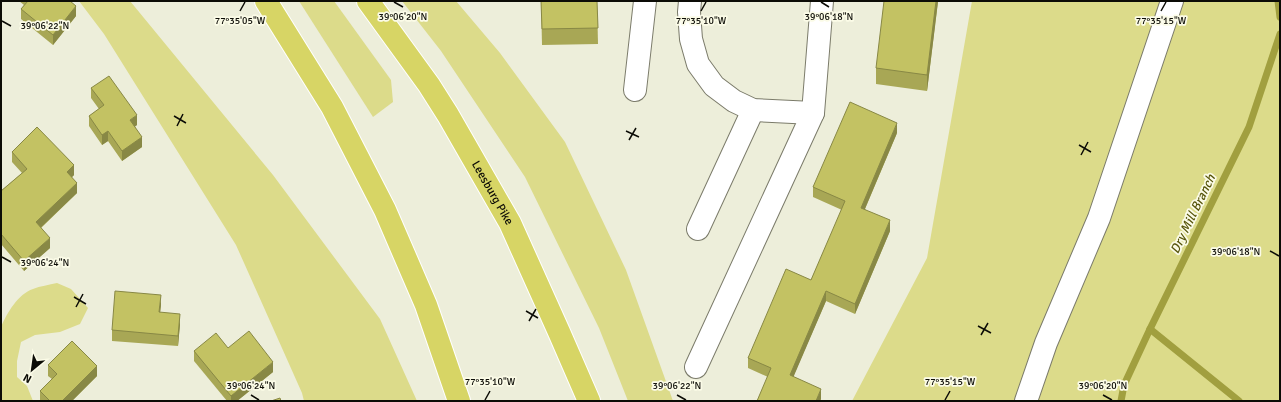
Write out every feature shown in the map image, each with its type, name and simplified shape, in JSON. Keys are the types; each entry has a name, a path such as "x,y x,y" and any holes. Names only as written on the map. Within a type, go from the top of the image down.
{"highway":[{"path":"266,1 332,108 385,210 426,305 459,401"},
{"name":"Leesburg Pike","path":"368,1 429,85 510,223 560,332 589,401"}],"lane":[{"path":"635,90 645,1"},
{"path":"690,1 689,12 691,39 698,64 714,86 734,101 753,110 812,113"},
{"path":"696,367 812,113 822,1"},
{"path":"1026,401 1046,343 1099,218 1172,1"},
{"path":"698,229 753,110"}],"shaded area":[{"path":"79,1 130,1 273,175 380,319 417,401 304,401 302,393 236,245 104,34"},
{"path":"299,1 334,1 391,80 393,102 373,117"},
{"path":"402,1 456,1 500,53 565,142 626,270 673,401 628,401 599,328 525,177 441,51"},
{"path":"972,1 1280,1 1280,401 852,401 927,258"},
{"path":"57,283 71,289 88,308 80,324 60,332 35,335 21,342 17,361 17,377 27,386 33,401 1,401 1,327 3,322 18,300 28,291"}],"building":[{"path":"28,1 70,1 76,6 53,35 21,9"},
{"path":"541,1 597,1 598,28 542,29"},
{"path":"884,1 936,1 927,75 876,68"},
{"path":"109,76 137,115 130,120 142,137 122,151 108,131 102,135 89,116 104,105 91,88"},
{"path":"850,102 897,123 861,208 890,220 855,304 826,291 790,375 821,389 816,401 757,401 771,368 748,358 786,269 811,280 845,201 813,187"},
{"path":"37,127 74,165 67,172 77,183 36,222 50,238 24,261 1,234 1,191 27,169 12,152"},
{"path":"115,291 161,295 159,312 180,314 178,336 112,330"},
{"path":"249,331 273,362 231,396 194,351 216,333 228,348"},
{"path":"72,341 97,366 62,401 50,401 40,391 57,374 48,365"},
{"path":"280,398 281,401 271,401"}],"waterway":[{"name":"Dry Mill Branch","path":"1278,1 1280,17"},
{"name":"Dry Mill Branch","path":"1121,401 1124,385 1150,329 1249,127 1280,34"},
{"path":"1150,329 1239,401"}]}
